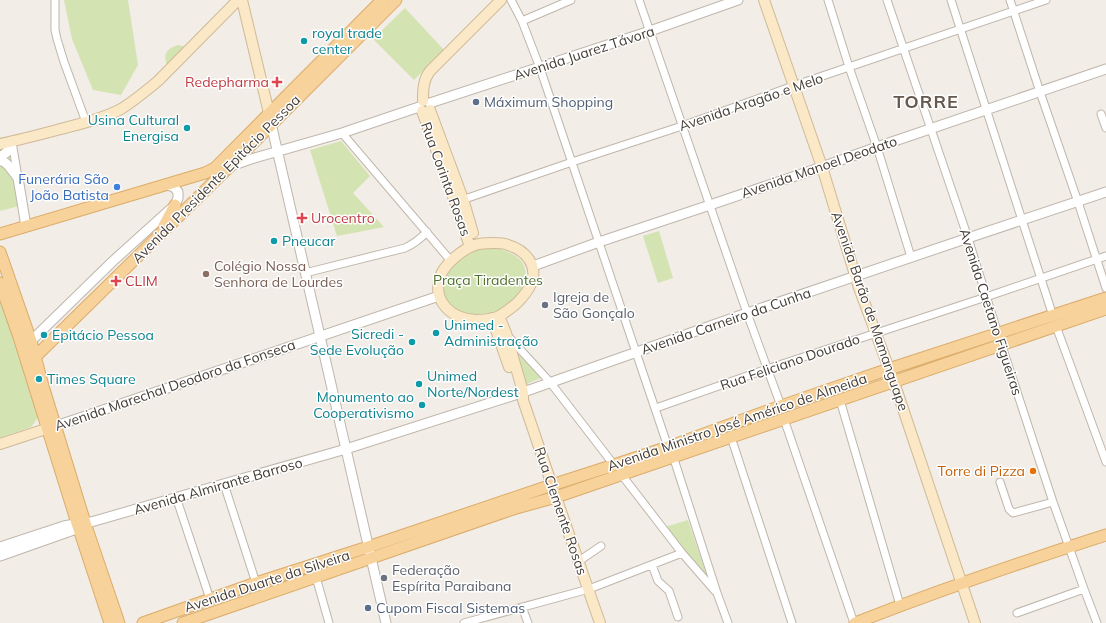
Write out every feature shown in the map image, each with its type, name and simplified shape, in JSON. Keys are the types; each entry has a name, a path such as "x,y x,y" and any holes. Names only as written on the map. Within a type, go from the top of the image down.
{"main road":[{"path":"0,144 110,116 158,81 238,0"},
{"path":"242,0 269,113"},
{"name":"Avenida Presidente Epitácio Pessoa","path":"166,185 205,173 215,168 382,0"},
{"name":"Avenida Presidente Epitácio Pessoa","path":"35,357 396,0"},
{"path":"425,106 424,82 430,71 501,0"},
{"name":"Avenida Barão de Mamanguape","path":"764,0 822,167 856,277 894,382 975,623"},
{"name":"Rua Corinta Rosas","path":"425,106 474,246"},
{"path":"0,234 166,185"},
{"path":"158,237 176,205"},
{"path":"493,243 507,244 525,253 530,258 533,274 532,282 528,290 512,307 496,317 476,320 461,317 443,305 439,296 438,285 440,276 451,261 461,253 474,246 493,243"},
{"path":"0,252 31,341 52,427"},
{"path":"0,283 52,427 119,623"},
{"name":"Avenida Ministro José Américo de Almeida","path":"670,452 731,437 1001,345 1106,298"},
{"name":"Avenida Ministro José Américo de Almeida","path":"370,553 556,497 618,470 670,452 780,406 998,334 1106,309"},
{"name":"Rua Clemente Rosas","path":"496,317 506,333 521,395"},
{"name":"Rua Clemente Rosas","path":"496,317 521,395 600,623"},
{"path":"0,444 52,427"},
{"name":"Avenida Ministro José Américo de Almeida","path":"370,553 552,485 618,470"},
{"path":"84,524 110,623"},
{"path":"854,623 962,584 1106,535"},
{"name":"Avenida Duarte da Silveira","path":"183,623 316,577 370,553"},
{"name":"Avenida Duarte da Silveira","path":"143,623 256,583 370,553"}],"street":[{"path":"55,0 55,30 57,39 86,122"},
{"path":"511,0 522,21 540,68 728,623"},
{"path":"522,21 571,0"},
{"path":"639,0 780,406"},
{"name":"Avenida Juarez Távora","path":"229,166 342,133 425,106 738,0"},
{"path":"828,0 849,67 877,147 911,257"},
{"name":"Avenida Caetano Figueiras","path":"887,0 968,238 1001,345 1053,502 1097,623"},
{"path":"951,0 1055,321 1106,462"},
{"path":"1010,0 1106,288"},
{"name":"Avenida Aragão e Melo","path":"459,201 682,126 793,86 1046,0"},
{"name":"Avenida Manoel Deodato","path":"532,266 1106,69"},
{"path":"269,113 386,623"},
{"path":"1101,114 1106,128"},
{"path":"342,133 451,261"},
{"path":"0,157 7,152 12,142"},
{"path":"12,142 26,226"},
{"path":"0,161 3,161 8,165 18,178"},
{"name":"Avenida Presidente Epitácio Pessoa","path":"31,341 113,261 176,205 178,192 174,188 166,185"},
{"name":"Avenida Carneiro da Cunha","path":"346,449 521,395 550,382 747,313 1106,192"},
{"path":"305,273 405,248 422,238 427,232"},
{"name":"Rua Feliciano Dourado","path":"656,408 767,369 1041,279 1106,256"},
{"name":"Avenida Marechal Deodoro da Fonseca","path":"52,427 439,296"},
{"name":"Rua Clemente Rosas","path":"506,333 550,382 682,553 717,593"},
{"path":"840,400 900,606"},
{"path":"784,419 854,623"},
{"path":"731,437 792,623"},
{"name":"Avenida Almirante Barroso","path":"0,556 84,524 346,449"},
{"path":"1000,482 1009,509 1012,512 1053,502"},
{"path":"224,484 256,583"},
{"path":"176,498 210,599"},
{"name":"Avenida Almirante Barroso","path":"0,547 64,526 84,524"},
{"path":"579,561 601,546"},
{"path":"465,623 522,606 589,589 682,553"},
{"path":"652,565 658,581 669,591 678,617"},
{"path":"316,577 328,623"},
{"path":"1017,612 1084,589"},
{"path":"522,606 528,623"}],"green space":[{"path":"64,0 128,0 138,65 121,95 93,90 72,39"},
{"path":"405,8 444,50 414,80 373,39"},
{"path":"178,45 185,47 167,66 165,58 166,52"},
{"path":"341,141 370,176 353,193 384,227 337,236 310,150"},
{"path":"11,142 19,206 0,211 0,144"},
{"path":"659,231 673,278 658,283 643,236"},
{"name":"Praça Tiradentes","path":"496,247 514,255 520,259 523,264 526,275 519,294 512,302 495,312 475,316 457,312 442,296 441,292 442,283 449,269 454,263 475,250"},
{"path":"0,293 38,411 37,419 31,427 0,438"},
{"path":"519,354 541,378 524,385 517,356"},
{"path":"688,520 709,582 665,527"}],"place":[{"name":"royal trade center","path":"304,41"},
{"name":"Redepharma","path":"277,82"},
{"name":"Máximum Shopping","path":"476,102"},
{"name":"Usina Cultural Energisa","path":"187,128"},
{"name":"Funerária São João Batista","path":"117,187"},
{"name":"Urocentro","path":"302,218"},
{"name":"Pneucar","path":"274,241"},
{"name":"Colégio Nossa Senhora de Lourdes","path":"206,274"},
{"name":"CLIM","path":"116,281"},
{"name":"Igreja de São Gonçalo","path":"545,305"},
{"name":"Unimed - Administração","path":"436,333"},
{"name":"Epitácio Pessoa","path":"44,335"},
{"name":"Sicredi - Sede Evolução","path":"412,342"},
{"name":"Times Square","path":"39,379"},
{"name":"Unimed Norte/Nordest","path":"419,384"},
{"name":"Monumento ao Cooperativismo","path":"422,405"},
{"name":"Torre di Pizza","path":"1033,471"},
{"name":"Federação Espírita Paraibana","path":"384,578"},
{"name":"Cupom Fiscal Sistemas","path":"368,608"}],"district":[{"name":"TORRE","path":"926,102"}]}
